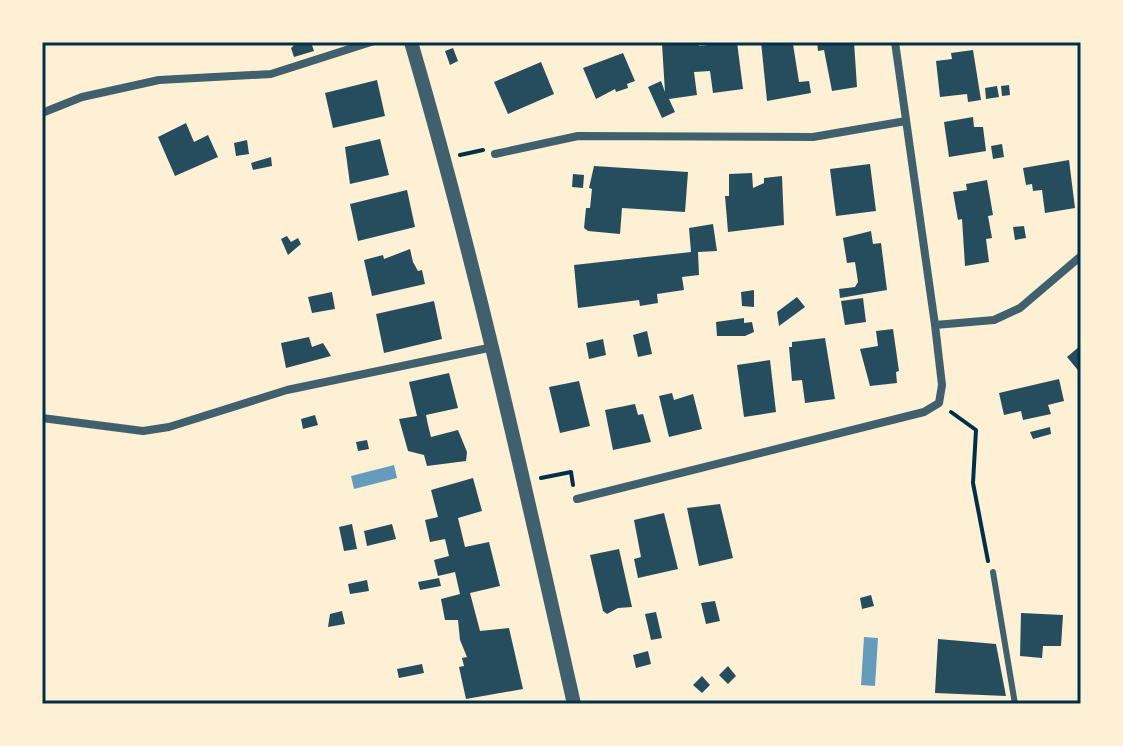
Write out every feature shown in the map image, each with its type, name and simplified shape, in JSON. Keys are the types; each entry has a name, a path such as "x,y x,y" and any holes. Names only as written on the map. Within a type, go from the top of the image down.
{"street":[{"path":"42,113 82,97 159,80 271,74 371,42"},
{"path":"411,42 445,158 493,347 574,704"},
{"path":"577,499 924,412 939,403 942,385 935,325 895,42"},
{"path":"495,154 578,136 800,137 906,121"},
{"path":"935,325 994,320 1020,308 1081,256"},
{"path":"42,418 143,431 169,427 287,390 493,347"}],"lane":[{"path":"993,572 1015,704"}],"path":[{"path":"445,158 488,149 495,154"},
{"path":"939,403 976,430 973,483 983,551 993,572"},
{"path":"524,482 571,472 577,499"}],"water":[{"path":"394,465 397,478 354,489 351,476"},
{"path":"864,637 878,638 875,686 861,685"}],"building":[{"path":"311,42 314,51 294,57 291,48 294,45"},
{"path":"698,42 699,46 737,42 743,89 713,93 710,71 694,72 697,95 669,99 675,112 662,118 648,87 661,81 665,92 662,44"},
{"path":"761,42 793,44 799,82 809,81 811,93 767,101"},
{"path":"817,42 854,42 857,87 832,91 824,50 818,51"},
{"path":"453,48 458,61 450,65 445,51"},
{"path":"973,50 981,100 968,102 967,94 940,97 936,61 952,59 951,53"},
{"path":"623,53 635,81 627,84 628,88 616,92 615,89 596,99 583,68"},
{"path":"541,62 554,94 508,114 494,82"},
{"path":"377,80 385,116 333,128 325,93"},
{"path":"1009,85 1010,95 1002,96 1001,86"},
{"path":"997,86 999,97 986,99 985,88"},
{"path":"973,117 974,127 983,127 986,151 949,157 944,122"},
{"path":"186,123 194,142 208,135 218,157 175,176 158,137"},
{"path":"380,139 389,175 350,184 345,147"},
{"path":"247,140 249,154 236,156 234,143"},
{"path":"1002,144 1004,157 993,159 991,146"},
{"path":"271,157 272,166 253,170 251,163"},
{"path":"1069,160 1075,208 1045,213 1042,190 1033,191 1032,184 1026,185 1023,168"},
{"path":"870,164 876,211 836,216 830,169"},
{"path":"594,166 688,172 685,212 622,208 620,234 588,231 584,228 586,208 590,208 592,189 589,188"},
{"path":"752,173 753,188 764,183 764,178 782,176 784,225 728,232 725,196 729,196 729,174"},
{"path":"573,174 584,175 583,188 572,187"},
{"path":"987,180 993,215 988,216 992,238 986,239 989,262 965,266 962,219 958,220 953,192 967,190 966,184"},
{"path":"407,190 415,227 358,241 350,204"},
{"path":"713,224 717,251 698,252 699,275 682,277 684,290 657,294 658,303 640,306 639,300 578,308 574,265 691,252 689,228"},
{"path":"1024,226 1026,238 1015,240 1013,227"},
{"path":"871,231 873,244 881,243 887,290 840,298 839,289 855,287 858,282 855,262 847,263 843,238"},
{"path":"287,236 291,242 298,238 301,244 288,255 281,239"},
{"path":"410,249 418,271 422,270 425,284 372,296 364,260 383,255 384,259"},
{"path":"754,290 754,307 742,306 741,292"},
{"path":"332,292 335,309 312,313 308,297"},
{"path":"797,297 805,307 779,326 777,312"},
{"path":"863,298 866,322 845,325 841,301"},
{"path":"434,301 442,339 384,353 376,314"},
{"path":"744,318 744,323 752,322 754,332 745,336 717,336 716,322"},
{"path":"893,329 899,371 896,372 897,383 870,386 860,349 878,346 876,331"},
{"path":"647,331 652,354 638,357 633,335"},
{"path":"309,337 312,347 323,343 331,356 286,368 281,343"},
{"path":"825,338 835,399 805,403 802,380 792,381 789,347 792,347 792,342"},
{"path":"603,339 606,355 589,359 586,343"},
{"path":"1081,345 1081,374 1067,357"},
{"path":"770,360 776,412 744,417 737,365"},
{"path":"449,373 458,408 426,415 431,437 458,430 467,452 466,461 427,466 424,455 408,451 399,419 417,416 409,382"},
{"path":"1059,379 1064,401 1048,405 1051,414 1023,420 1021,411 1004,415 999,393"},
{"path":"579,381 590,426 560,433 549,387"},
{"path":"672,393 674,400 693,394 702,429 669,437 659,396"},
{"path":"635,404 638,415 643,414 651,442 613,450 605,410"},
{"path":"315,415 318,425 303,429 301,419"},
{"path":"1050,427 1051,434 1033,439 1030,432"},
{"path":"367,440 369,449 358,451 356,442"},
{"path":"473,478 482,511 458,518 465,547 489,542 500,586 470,593 480,631 509,628 523,689 466,699 459,667 464,666 462,658 467,657 460,640 458,620 445,620 441,599 460,594 455,572 438,576 434,560 449,556 445,539 430,542 425,520 438,517 431,490"},
{"path":"720,504 733,558 699,566 687,508"},
{"path":"664,513 678,569 638,578 634,559 641,557 634,520"},
{"path":"352,524 357,549 344,551 339,527"},
{"path":"392,524 396,539 367,546 364,531"},
{"path":"619,549 632,607 618,608 607,614 603,611 590,555"},
{"path":"439,578 441,586 420,590 418,582"},
{"path":"367,580 369,591 350,594 348,584"},
{"path":"871,595 874,606 862,609 860,598"},
{"path":"715,601 720,621 706,624 701,603"},
{"path":"342,611 345,624 328,627 330,614"},
{"path":"656,612 662,638 651,640 645,614"},
{"path":"1021,613 1063,615 1061,646 1043,646 1042,658 1020,656"},
{"path":"938,639 996,644 1006,696 935,693"},
{"path":"648,651 651,664 636,668 633,655"},
{"path":"422,664 424,673 399,678 397,669"},
{"path":"728,666 736,676 728,684 719,675"},
{"path":"702,676 710,685 702,693 693,685"}]}
